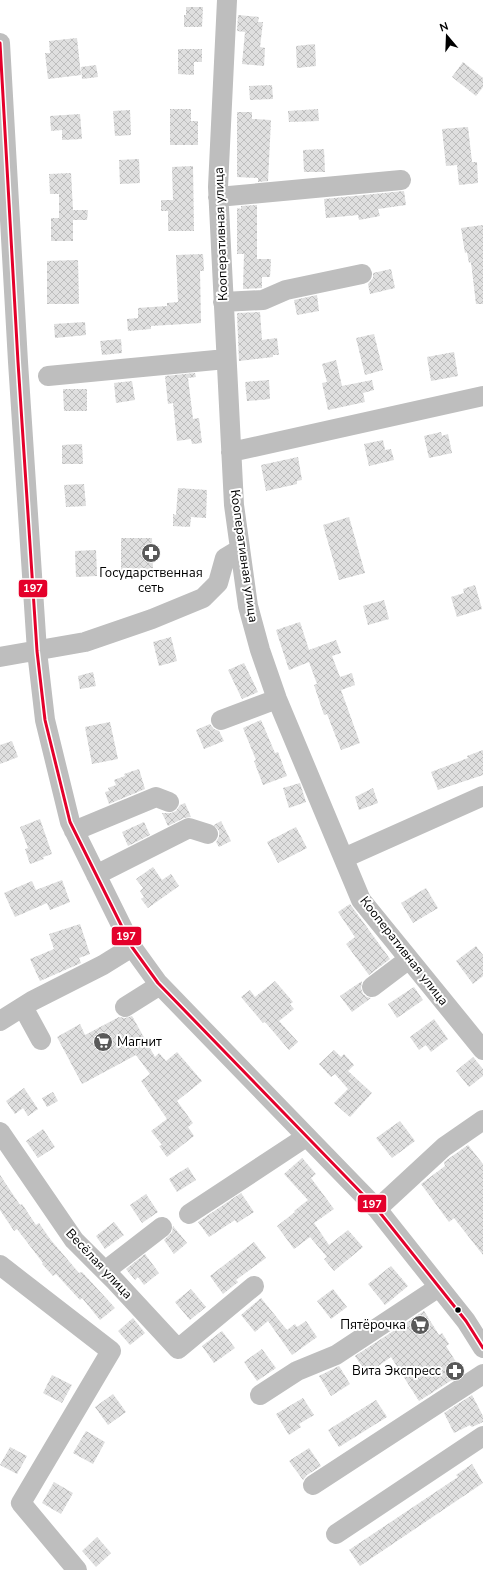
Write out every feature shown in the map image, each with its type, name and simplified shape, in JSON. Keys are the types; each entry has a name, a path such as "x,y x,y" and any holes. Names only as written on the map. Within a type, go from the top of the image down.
{"street":[{"name":"Кооперативная улица","path":"227,0 218,197 222,302 234,505 248,606 260,650 277,699 362,900 481,1045"},
{"path":"0,43 18,362 37,651 45,720 70,822 135,951 156,980 377,1209 466,1321 483,1348"},
{"path":"218,197 401,180"},
{"path":"222,302 263,300 286,290 362,274"},
{"path":"48,376 226,360"},
{"path":"231,452 483,396"},
{"path":"0,657 85,642 152,619 203,598 218,583 225,558 240,549"},
{"path":"221,720 277,699"},
{"path":"344,858 483,796"},
{"path":"74,831 156,797 169,802"},
{"path":"96,875 189,828 208,834"},
{"path":"0,1021 32,1024 103,965 135,951"},
{"path":"372,987 409,959"},
{"path":"125,1007 156,980"},
{"path":"377,1209 444,1147 483,1120"},
{"name":"Весёлая улица","path":"0,1132 74,1240 178,1349 254,1286"},
{"path":"189,1214 306,1137"},
{"path":"100,1266 156,1223"},
{"path":"0,1265 111,1351 21,1503 77,1570"},
{"path":"260,1395 297,1371 336,1355 439,1287"},
{"path":"313,1485 483,1374"},
{"path":"336,1534 483,1436"}],"building":[{"path":"186,7 203,7 202,27 184,27"},
{"path":"238,15 259,17 258,22 263,22 260,47 265,48 264,66 242,64 245,32 237,31"},
{"path":"77,38 81,75 48,79 45,53 50,53 49,41"},
{"path":"315,44 316,66 297,68 296,46"},
{"path":"178,49 202,49 202,62 194,62 194,75 178,74"},
{"path":"463,62 483,78 483,87 476,96 452,77"},
{"path":"96,65 98,77 82,79 81,67"},
{"path":"272,85 273,99 250,100 249,86"},
{"path":"170,109 191,109 191,121 198,121 198,145 170,145"},
{"path":"318,109 319,121 289,122 288,111"},
{"path":"130,110 131,135 115,136 113,111"},
{"path":"237,112 252,112 252,119 271,120 268,181 258,182 258,178 237,177"},
{"path":"80,114 82,139 62,140 62,130 51,131 50,116"},
{"path":"468,127 472,162 477,162 478,183 459,185 457,165 446,166 442,129"},
{"path":"324,149 325,172 304,172 303,150"},
{"path":"139,159 140,183 120,184 119,160"},
{"path":"193,166 194,231 168,231 168,211 161,211 161,200 173,200 172,167"},
{"path":"71,173 73,210 88,210 87,220 73,220 73,241 51,241 51,218 59,218 59,194 50,194 49,174"},
{"path":"404,191 406,205 378,209 380,216 359,220 358,215 326,218 324,199"},
{"path":"257,205 257,259 271,259 270,277 262,277 262,288 243,289 244,254 237,254 237,208 241,209 241,206"},
{"path":"483,225 483,304 476,304 471,262 469,263 467,252 465,253 461,228"},
{"path":"203,254 204,271 200,271 201,323 151,326 151,329 128,331 127,319 138,318 138,308 167,306 167,303 178,302 176,255"},
{"path":"78,260 79,304 47,304 47,261"},
{"path":"391,269 395,288 370,294 368,284 373,278 373,273"},
{"path":"317,295 319,311 297,315 294,300"},
{"path":"260,312 262,340 277,338 279,355 239,361 237,313"},
{"path":"85,322 86,335 55,338 54,324"},
{"path":"374,334 383,370 365,375 356,338"},
{"path":"121,339 122,353 102,355 100,341"},
{"path":"454,352 458,376 431,381 427,357"},
{"path":"336,360 342,386 372,380 374,390 363,393 365,402 328,410 322,383 327,382 322,364"},
{"path":"195,373 196,377 188,378 193,419 199,418 202,443 192,444 191,439 177,441 173,403 168,404 165,376"},
{"path":"269,380 270,399 247,401 245,382"},
{"path":"132,381 135,400 116,403 114,383"},
{"path":"63,389 87,389 87,411 64,411"},
{"path":"441,432 442,436 448,434 452,453 429,458 424,436"},
{"path":"383,440 385,450 391,449 394,460 369,466 364,444"},
{"path":"82,444 83,464 62,464 62,445"},
{"path":"298,457 302,480 297,481 297,484 266,491 261,465"},
{"path":"84,484 86,506 66,507 64,485"},
{"path":"178,488 207,490 206,518 191,517 190,527 173,526 173,514 176,515"},
{"path":"349,517 365,573 339,580 323,525"},
{"path":"121,538 152,538 153,570 121,571"},
{"path":"96,550 97,576 76,577 75,551"},
{"path":"475,585 482,609 457,617 451,597 464,593 463,589"},
{"path":"384,600 389,619 368,625 363,606"},
{"path":"300,622 309,650 336,640 341,653 332,656 340,677 352,673 355,685 341,690 360,743 341,750 327,714 324,715 314,685 317,684 309,662 289,670 276,630"},
{"path":"171,637 177,661 159,666 153,642"},
{"path":"244,663 258,692 242,699 228,670"},
{"path":"93,672 96,686 80,689 78,676"},
{"path":"261,720 275,753 278,752 287,776 263,785 254,761 256,760 243,728"},
{"path":"110,722 118,759 92,764 85,727"},
{"path":"210,724 214,729 219,731 224,741 204,749 196,730"},
{"path":"12,741 18,757 0,764 0,745"},
{"path":"483,750 483,775 438,790 431,772 468,758 467,756"},
{"path":"139,769 145,789 109,804 105,792 109,791 108,788 116,785 114,780 125,776 124,774"},
{"path":"300,783 306,802 289,808 283,788"},
{"path":"373,788 378,803 359,810 355,797"},
{"path":"185,803 191,817 184,818 168,826 162,813 171,813 176,811 180,805"},
{"path":"40,819 52,854 43,857 44,859 30,864 25,849 28,848 20,827"},
{"path":"221,821 231,841 219,847 216,842 219,837 219,831 214,825"},
{"path":"144,822 150,835 128,846 122,832"},
{"path":"296,827 307,848 278,863 267,842"},
{"path":"153,867 162,880 171,874 179,886 148,908 141,899 144,897 140,891 143,888 136,879"},
{"path":"62,880 70,902 50,910 47,903 15,917 4,893 32,881 36,890"},
{"path":"426,888 438,908 413,923 401,903"},
{"path":"350,904 390,959 369,975 346,944 355,937 338,912"},
{"path":"80,924 90,954 79,958 81,963 40,981 30,959 54,949 49,934"},
{"path":"476,946 483,955 483,976 473,984 456,961"},
{"path":"275,981 293,1002 290,1004 294,1009 279,1021 298,1042 289,1050 241,997 250,990 255,997"},
{"path":"362,981 361,988 363,994 371,998 352,1012 340,996"},
{"path":"414,987 423,1000 397,1018 388,1004"},
{"path":"132,1016 155,1057 159,1053 166,1061 177,1052 202,1081 177,1101 193,1123 188,1127 194,1136 167,1157 159,1146 162,1145 151,1131 167,1119 141,1081 150,1074 136,1055 82,1084 57,1037 80,1024 85,1035 119,1017 125,1018"},
{"path":"434,1019 448,1039 431,1052 426,1045 419,1050 410,1037"},
{"path":"334,1050 341,1057 344,1054 354,1065 348,1071 372,1093 350,1117 334,1103 348,1089 335,1074 331,1077 319,1064"},
{"path":"473,1057 483,1069 483,1076 469,1087 456,1071"},
{"path":"24,1088 38,1109 28,1116 23,1108 15,1114 6,1101"},
{"path":"53,1092 58,1101 47,1107 42,1098"},
{"path":"400,1121 415,1141 392,1158 376,1138"},
{"path":"43,1129 55,1147 38,1158 26,1141"},
{"path":"468,1145 483,1164 483,1255 454,1218 449,1222 421,1184 445,1166 444,1162"},
{"path":"302,1158 316,1174 311,1178 334,1209 314,1223 329,1245 348,1230 363,1247 334,1271 324,1259 327,1257 310,1237 294,1249 277,1226 308,1200 284,1174"},
{"path":"188,1167 196,1180 177,1192 169,1179"},
{"path":"0,1175 20,1205 22,1204 36,1225 39,1223 50,1239 79,1273 82,1272 115,1308 100,1320 82,1298 80,1300 56,1274 53,1276 42,1264 43,1263 17,1229 14,1231 0,1210"},
{"path":"241,1193 254,1212 237,1223 235,1220 209,1237 198,1222"},
{"path":"146,1194 158,1212 142,1223 130,1205"},
{"path":"114,1222 124,1235 105,1249 96,1236"},
{"path":"173,1226 187,1243 174,1254 164,1240 172,1232"},
{"path":"254,1242 266,1258 236,1280 238,1282 223,1294 210,1276"},
{"path":"145,1254 159,1273 144,1285 138,1277 135,1280 126,1269"},
{"path":"391,1266 408,1286 385,1305 368,1284"},
{"path":"191,1289 206,1307 190,1320 175,1302"},
{"path":"333,1289 347,1307 331,1319 317,1301"},
{"path":"261,1298 287,1330 295,1324 297,1327 306,1321 317,1337 292,1355 268,1321 255,1332 241,1315"},
{"path":"424,1311 439,1335 442,1333 449,1344 446,1346 463,1373 419,1401 391,1357 367,1374 355,1356"},
{"path":"133,1318 145,1333 130,1345 118,1331"},
{"path":"222,1331 235,1348 214,1363 202,1346"},
{"path":"262,1349 276,1368 257,1381 244,1362"},
{"path":"339,1366 350,1384 331,1396 319,1376"},
{"path":"52,1375 72,1385 62,1403 43,1393"},
{"path":"113,1394 126,1412 108,1425 95,1407"},
{"path":"472,1395 483,1416 483,1422 472,1427 470,1425 454,1433 444,1413"},
{"path":"303,1398 314,1415 299,1424 301,1427 289,1435 276,1414"},
{"path":"376,1400 387,1417 339,1447 328,1430"},
{"path":"86,1431 105,1442 93,1464 73,1453"},
{"path":"10,1447 27,1456 17,1474 0,1465"},
{"path":"309,1448 321,1466 307,1475 303,1480 289,1461"},
{"path":"472,1464 483,1483 360,1566 349,1550 458,1477 456,1475"},
{"path":"54,1482 73,1493 61,1514 42,1503"},
{"path":"97,1537 111,1553 96,1567 82,1551"}],"transit line":[{"name":"197","path":"0,43 18,362 37,651 45,720 70,822 132,947 158,983 377,1209 466,1321 483,1348"}],"place":[{"name":"Государственная сеть","path":"151,553"},
{"name":"Магнит","path":"103,1042"},
{"name":"Пятёрочка","path":"420,1325"},
{"name":"Вита Экспресс","path":"455,1371"}]}
